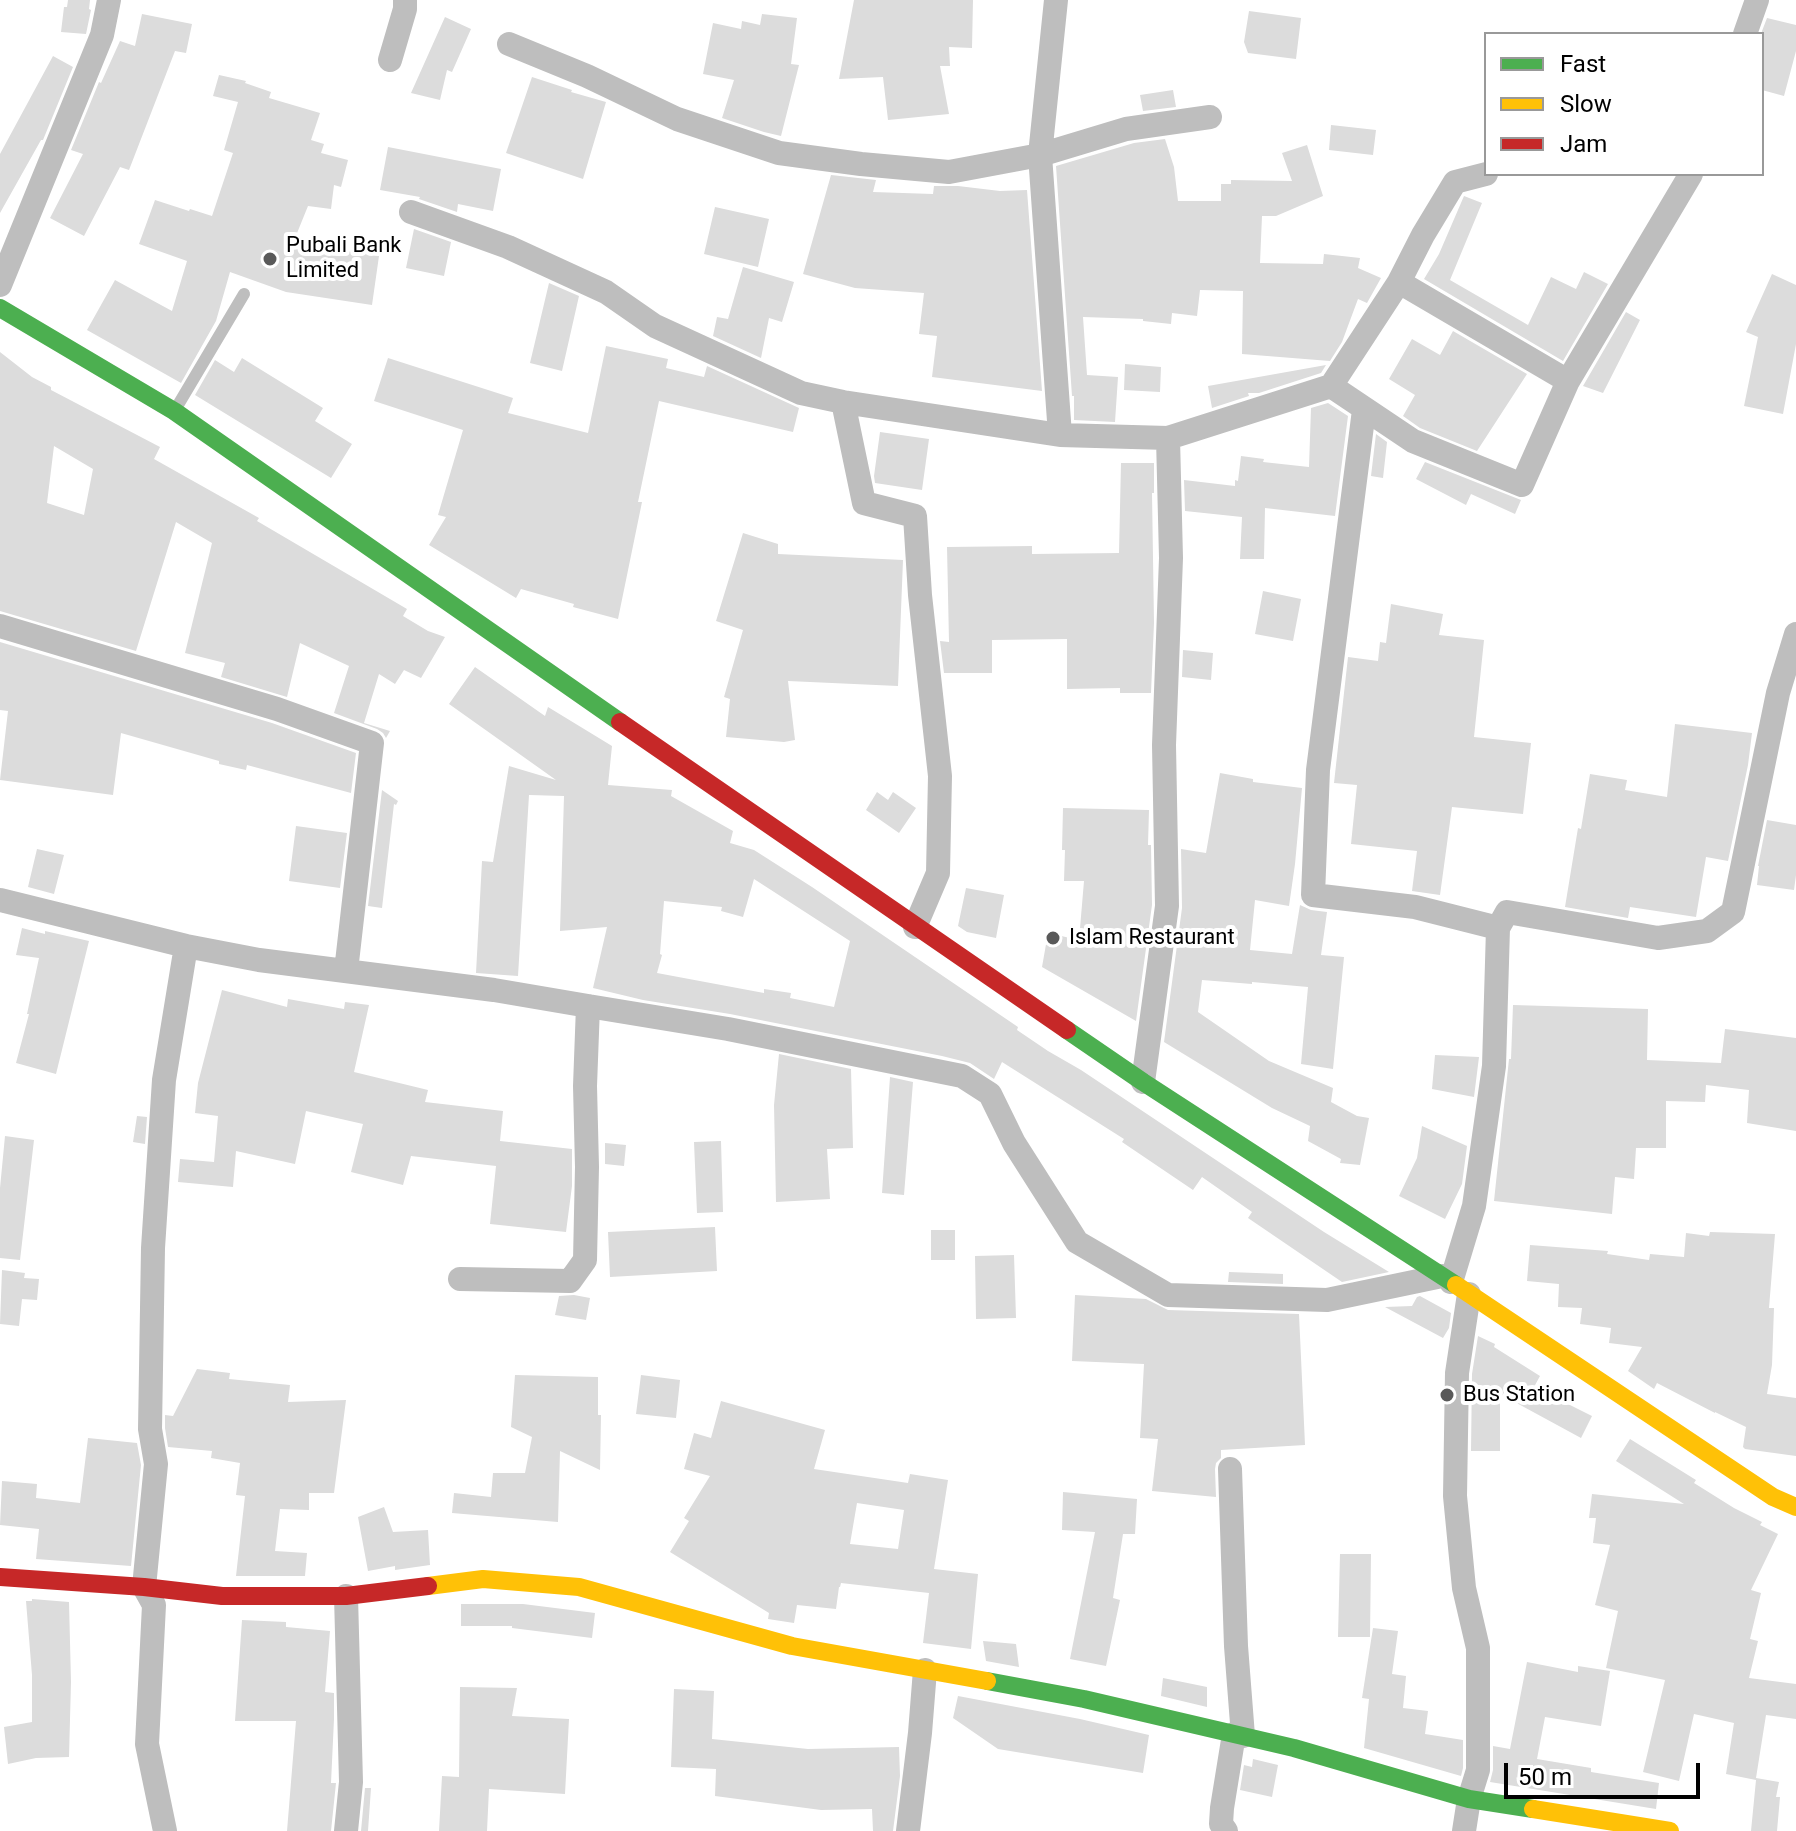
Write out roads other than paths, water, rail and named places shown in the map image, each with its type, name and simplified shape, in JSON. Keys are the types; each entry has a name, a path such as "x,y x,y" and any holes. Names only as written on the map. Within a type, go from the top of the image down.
{"main road":[{"path":"0,308 174,411 1143,1082 1773,1497 1796,1507"},
{"path":"0,1577 222,1596 346,1596 483,1579 579,1587 792,1646 1084,1699 1294,1748 1469,1799 1670,1831"}],"street":[{"path":"0,285 102,35 109,0"},
{"path":"390,60 405,0"},
{"path":"1056,0 1040,155 1060,435"},
{"path":"1746,32 1757,0"},
{"path":"509,44 587,76 677,119 779,153 949,172 1040,155 1126,129 1210,117"},
{"path":"411,212 508,247 606,292 655,326 801,393 1060,435 1168,438 1331,386 1399,282 1455,182 1484,175"},
{"path":"1331,386 1413,441 1522,485 1568,381 1690,176"},
{"path":"1399,282 1568,381"},
{"path":"843,402 864,503 915,516 920,595 940,776 938,873 915,927"},
{"path":"1364,410 1318,770 1313,895 1415,907 1498,928"},
{"path":"1143,1082 1167,906 1164,745 1171,558 1168,438"},
{"path":"0,626 277,709 372,743 346,971"},
{"path":"1464,1831 1478,1770 1478,1648 1464,1588 1455,1496 1457,1373 1454,1284 1474,1206 1494,1066 1498,928 1507,912 1658,938 1707,931 1733,912 1778,693 1796,634"},
{"path":"0,900 186,946 259,960 494,990 728,1029 962,1076 990,1094 1014,1143 1077,1242 1168,1295 1327,1300 1454,1284"},
{"path":"165,1831 147,1744 154,1605 144,1587 156,1464 150,1429 153,1248 164,1080 186,946"},
{"path":"460,1279 570,1281 585,1260 588,1006"},
{"path":"1226,1831 1221,1824 1222,1808 1238,1735 1230,1469"},
{"path":"346,1596 351,1782 346,1831"},
{"path":"908,1831 925,1670"}],"lane":[{"path":"174,411 244,294"}],"place":[{"name":"Pubali Bank Limited","path":"270,259"},
{"name":"Islam Restaurant","path":"1053,938"},
{"name":"Bus Station","path":"1447,1395"}]}
